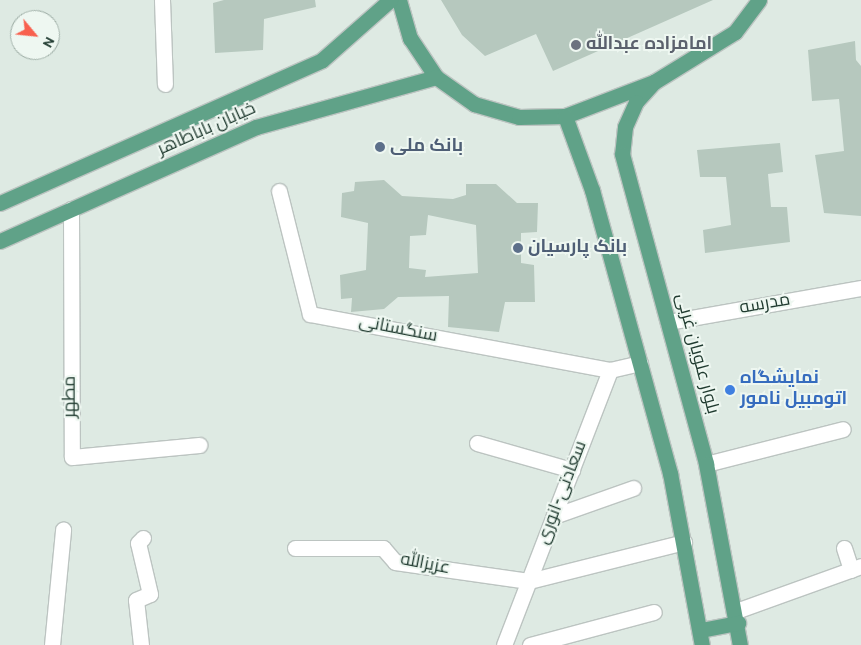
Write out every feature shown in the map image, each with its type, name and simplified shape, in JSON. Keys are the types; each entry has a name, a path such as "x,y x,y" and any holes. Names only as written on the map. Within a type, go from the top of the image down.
{"main road":[{"name":"خیابان باباطاهر","path":"2,200 322,60 390,0"},
{"path":"399,0 410,38 436,77 483,107 518,117 565,116 654,82 735,32 759,0"},
{"name":"خیابان باباطاهر","path":"0,241 256,127 436,77"},
{"name":"بلوار علویان غربی","path":"654,82 636,102 625,127 622,154 706,464 737,617 740,645"},
{"path":"565,116 592,190 640,363 684,542 702,638 737,617"}],"street":[{"path":"162,0 165,84"},
{"name":"سنگستانی","path":"279,191 310,314 610,370"},
{"name":"مطهر","path":"71,209 72,457 199,445"},
{"name":"مدرسه","path":"668,322 861,288"},
{"path":"610,370 640,363"},
{"name":"سعادتی-انوری","path":"504,645 610,370"},
{"path":"706,464 843,429"},
{"path":"477,443 572,470"},
{"path":"554,516 633,488"},
{"path":"52,645 63,530"},
{"path":"141,645 136,600 150,594 138,542 144,538"},
{"path":"529,581 684,542"},
{"name":"عزیزالله","path":"295,548 383,548 395,562 529,581"},
{"path":"737,617 856,568 844,548"},
{"path":"530,645 654,612"}],"building":[{"path":"224,0 315,0 316,7 264,19 263,50 215,53 213,3"},
{"name":"امامزاده عبدالله","path":"441,0 713,0 553,71 536,34 485,56 462,35"},
{"path":"855,41 856,60 861,66 861,216 824,213 815,155 844,151 839,99 812,101 808,50"},
{"path":"780,143 783,172 768,174 771,207 787,207 790,242 705,253 703,230 731,225 726,177 700,177 697,150"},
{"path":"384,180 402,196 453,199 466,195 466,184 496,184 517,203 538,203 537,232 521,233 521,263 534,265 535,302 505,302 499,332 448,327 449,296 398,297 384,309 351,312 352,298 341,299 340,275 366,270 368,223 341,217 342,193 354,191 355,182","holes":["428,215 476,225 478,273 425,277 426,270 409,268 410,236 426,235"]}],"place":[{"name":"امامزاده عبدالله","path":"576,45"},
{"name":"بانک ملی","path":"380,147"},
{"name":"بانک پارسیان","path":"518,248"},
{"name":"نمایشگاه اتومبیل نامور","path":"730,390"}]}
